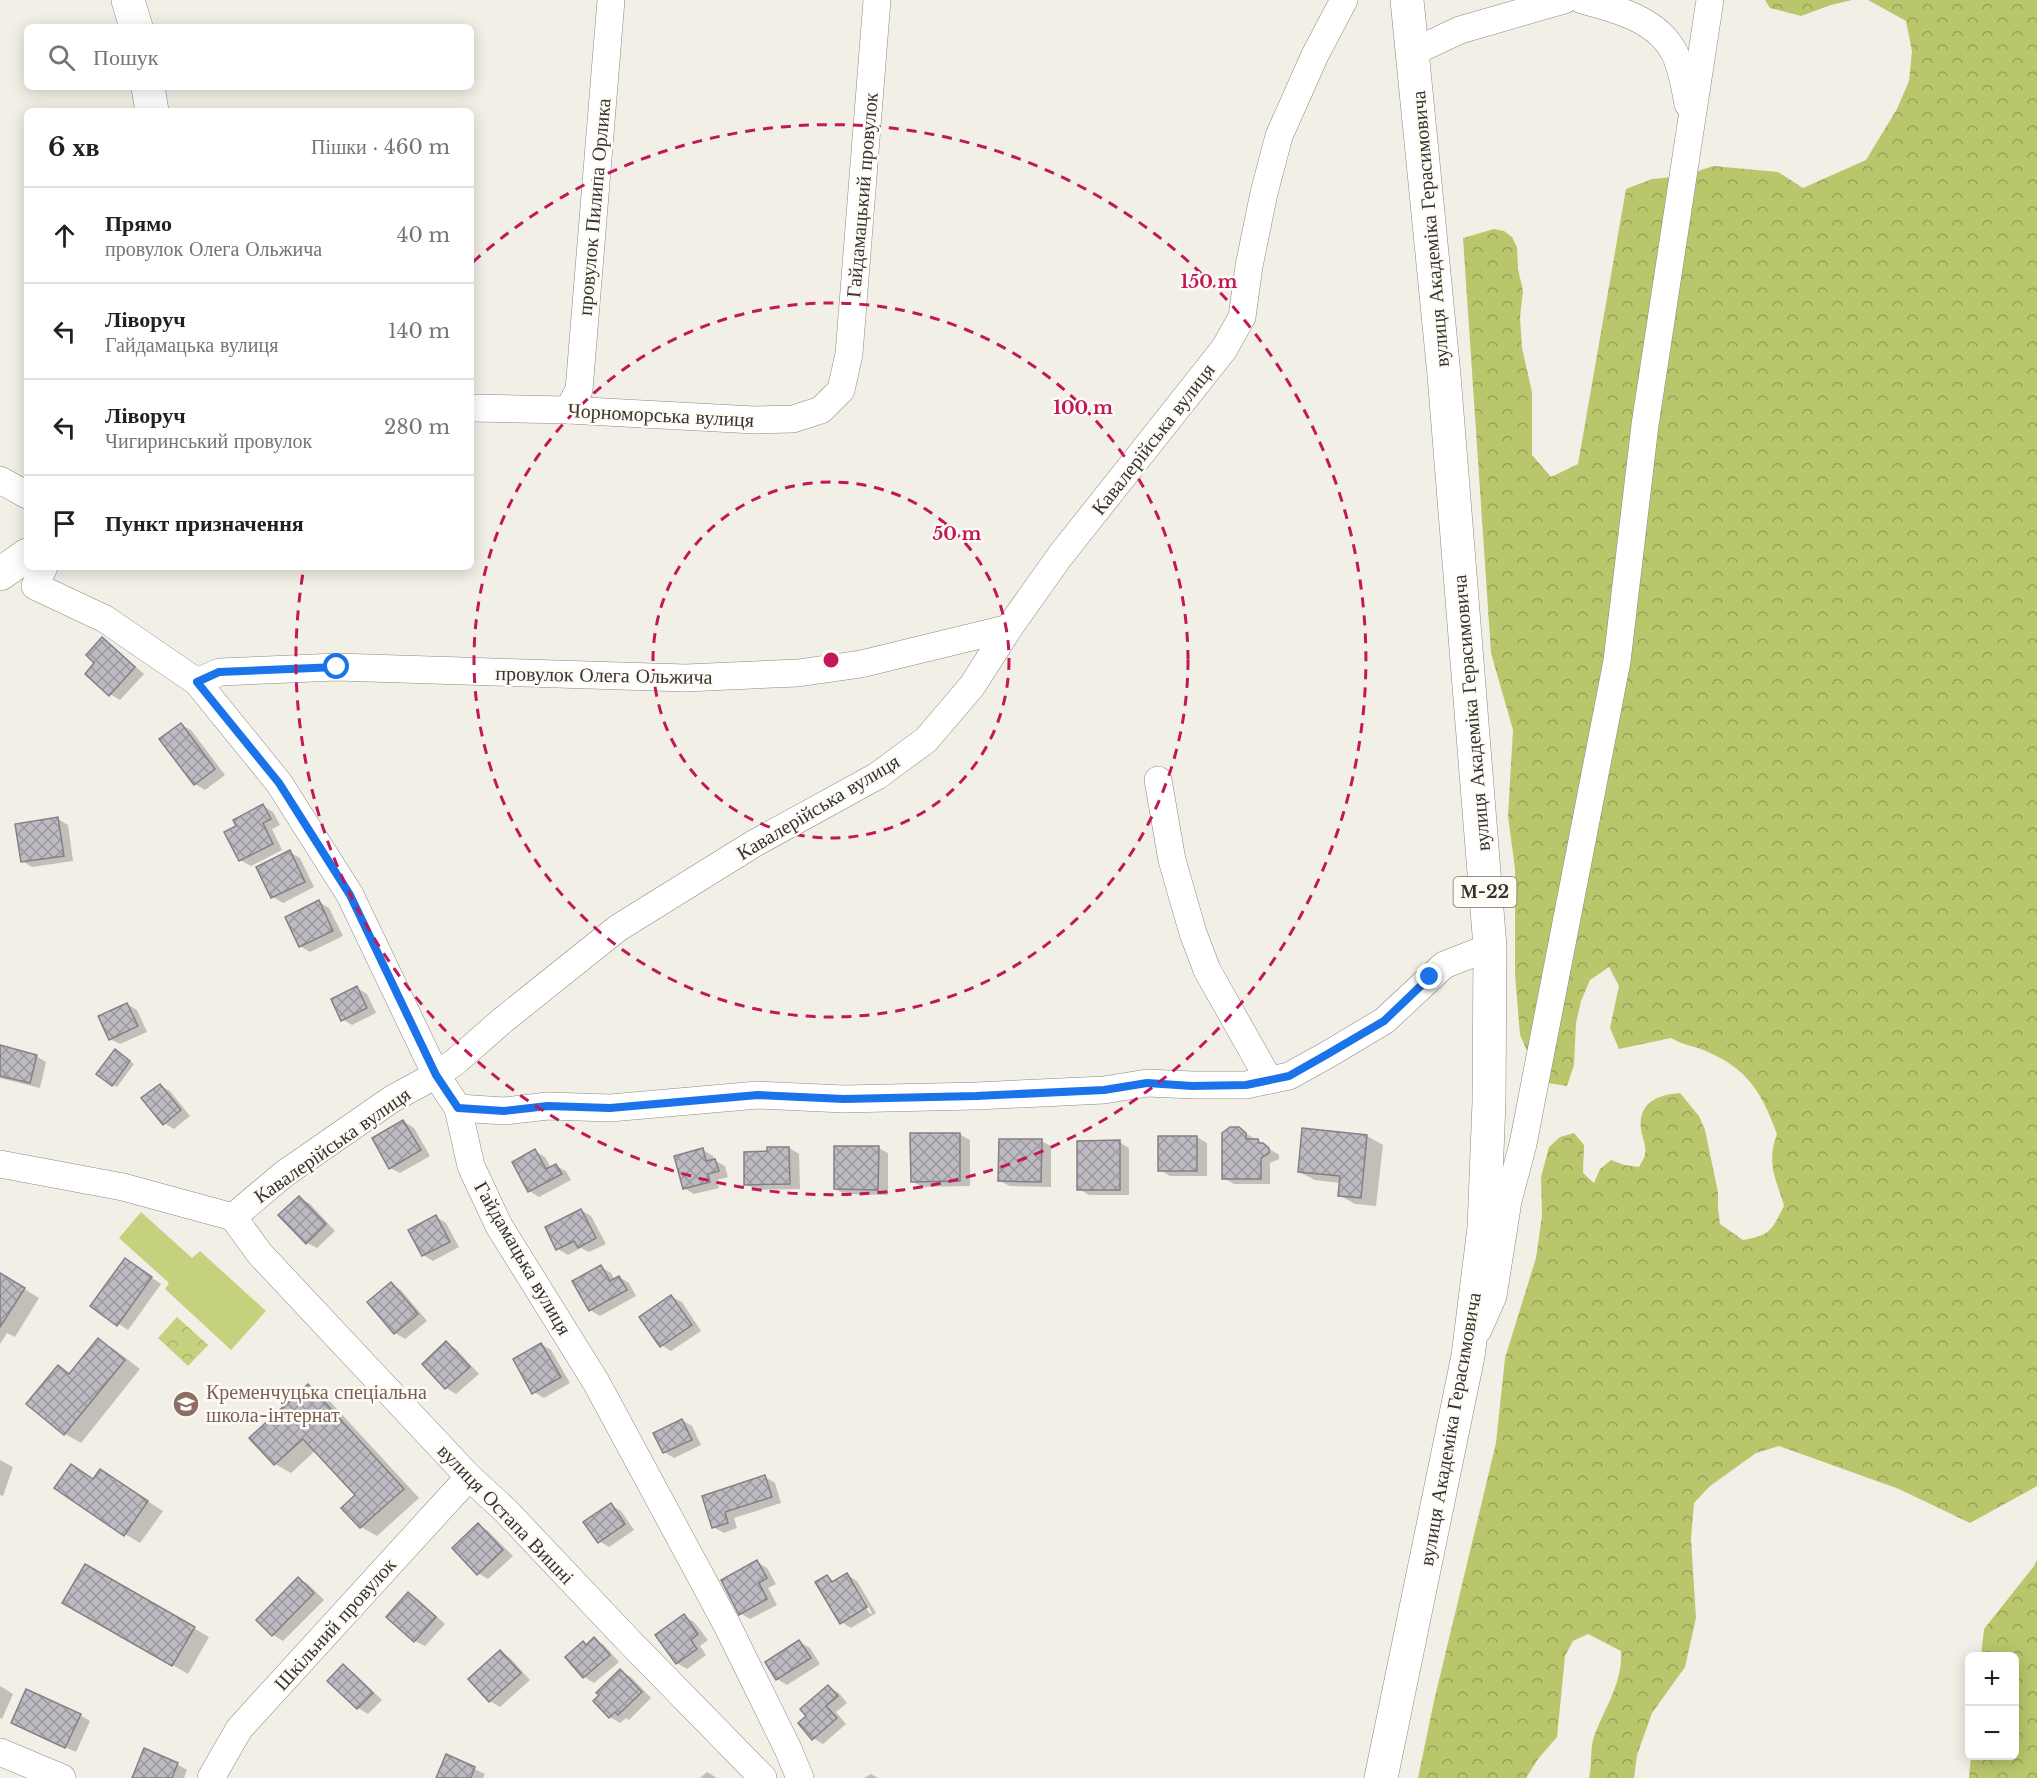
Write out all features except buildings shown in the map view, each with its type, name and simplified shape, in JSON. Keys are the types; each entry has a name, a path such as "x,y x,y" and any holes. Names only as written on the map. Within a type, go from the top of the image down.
{"main road":[{"path":"128,0 135,24"},
{"name":"вулиця Академіка Герасимовича","path":"1381,1778 1468,1356 1484,1228 1490,1102 1490,947 1444,375 1407,0"},
{"path":"148,90 152,108"},
{"path":"0,574 24,557"}],"street":[{"name":"провулок Пилипа Орлика","path":"568,410 579,390 611,0"},
{"name":"Гайдамацький провулок","path":"842,390 849,354 877,0"},
{"name":"Кавалерійська вулиця","path":"233,1217 294,1167 392,1099 455,1062 503,1020 618,928 755,843 877,777 926,740 972,686 1009,628 1060,556 1224,349 1242,317 1251,255 1279,136 1315,55 1344,0"},
{"path":"1582,0 1618,9 1653,26 1675,53 1684,84 1691,123"},
{"path":"1468,1356 1492,1296 1508,1201 1523,1144 1617,661 1645,425 1710,0"},
{"path":"1413,52 1460,30 1550,2"},
{"name":"Чорноморська вулиця","path":"474,408 568,410 754,420 793,419 822,410 842,390"},
{"path":"0,480 24,493"},
{"name":"Гайдамацька вулиця","path":"0,574 39,576 197,682 279,783 350,895 436,1075 458,1108 471,1166 500,1226 596,1382 727,1624 800,1778"},
{"name":"провулок Олега Ольжича","path":"197,682 219,672 337,667 674,678 798,673 861,664 1009,628"},
{"path":"1158,780 1172,860 1203,961 1269,1080"},
{"path":"458,1108 504,1111 548,1106 610,1108 758,1095 844,1099 976,1096 1104,1090 1147,1083 1192,1086 1246,1085 1289,1076 1384,1021 1444,965 1490,947"},
{"path":"0,1164 123,1187 233,1217"},
{"name":"вулиця Остапа Вишні","path":"233,1217 260,1254 469,1477 506,1511 627,1640 763,1778"},
{"name":"Шкільний провулок","path":"211,1778 239,1729 469,1477"},
{"path":"0,1752 63,1778"}],"green space":[{"path":"1765,0 1852,0 1801,16 1770,8"},
{"path":"1868,0 2037,0 2037,1486 1970,1523 1899,1489 1779,1446 1756,1453 1710,1486 1694,1503 1691,1539 1696,1618 1685,1667 1652,1713 1637,1755 1634,1778 1589,1778 1593,1740 1616,1686 1621,1651 1588,1634 1573,1641 1565,1656 1557,1737 1538,1759 1526,1778 1418,1778 1434,1701 1496,1443 1505,1358 1536,1258 1542,1216 1541,1177 1549,1147 1560,1137 1574,1133 1584,1145 1583,1173 1594,1183 1600,1169 1611,1160 1639,1167 1645,1151 1641,1120 1646,1107 1657,1098 1680,1093 1699,1116 1705,1130 1718,1192 1720,1224 1743,1240 1752,1238 1765,1234 1769,1230 1784,1206 1772,1162 1777,1134 1752,1084 1743,1074 1720,1058 1671,1038 1619,1049 1610,1028 1619,986 1609,967 1590,980 1581,1001 1576,1023 1574,1065 1567,1086 1541,1082 1520,1035 1515,974 1515,869 1508,816 1513,730 1491,653 1463,238 1494,229 1504,231 1512,237 1517,247 1518,269 1523,291 1520,317 1522,348 1532,392 1532,455 1551,477 1578,464 1626,189 1652,179 1684,176 1713,166 1778,172 1803,188 1866,160 1897,109 1909,81 1912,51 1906,21"},
{"path":"141,1212 192,1258 200,1251 266,1311 231,1350 165,1289 169,1283 119,1238"},
{"path":"177,1317 208,1345 188,1366 158,1338"},
{"path":"2037,1560 2037,1778 1969,1778 1971,1760 2019,1760 2019,1652 1981,1652 1984,1629"}],"place":[{"name":"Кременчуцька спеціальна школа-інтернат","path":"186,1404"}],"route":[{"path":"337,667 219,672 197,682 279,783 350,895 436,1075 458,1108 504,1111 548,1106 610,1108 758,1095 844,1099 976,1096 1104,1090 1147,1083 1192,1086 1246,1085 1289,1076 1384,1021 1430,977"}]}
